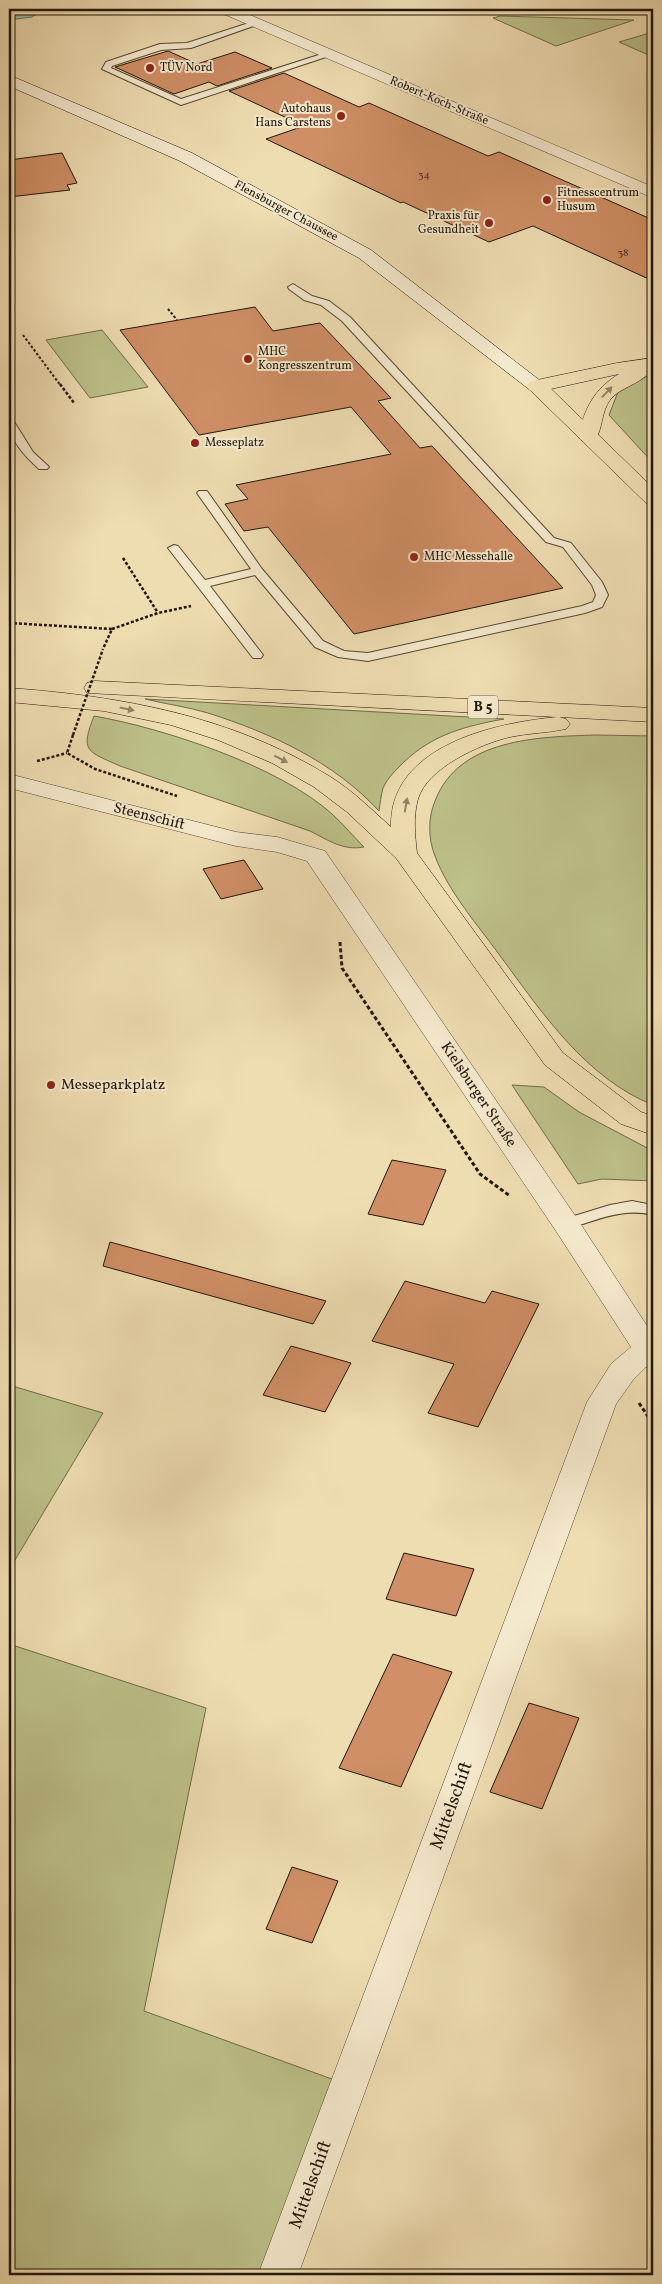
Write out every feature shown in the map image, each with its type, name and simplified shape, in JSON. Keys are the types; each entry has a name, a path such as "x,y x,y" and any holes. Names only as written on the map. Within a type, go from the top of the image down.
{"main road":[{"path":"537,386 617,369 653,365"},
{"path":"588,436 594,410 604,392 619,382 653,365"},
{"path":"537,386 653,499"},
{"name":"B 5","path":"9,683 653,715"},
{"path":"9,695 104,704 176,719 226,735 280,758 322,782 354,807 404,853 554,1059 631,1118 653,1126"},
{"path":"404,853 402,826 408,793 420,776 445,755 461,746 499,732 534,726 565,724 653,726"}],"street":[{"name":"Robert-Koch-Straße","path":"224,9 653,193"},
{"name":"Flensburger Chaussee","path":"9,80 186,157 365,254 537,386"},
{"name":"Steenschift","path":"9,782 236,839 290,846"},
{"name":"Kielsburger Straße","path":"290,846 316,856 651,1351"},
{"name":"Mittelschift","path":"278,2275 602,1402 622,1372 651,1351"}],"lane":[{"path":"258,23 188,46 160,47 109,64 106,69 181,102 331,54"},
{"path":"203,493 258,571 319,644 330,652 347,657 368,657 585,608 598,604 602,595 598,584 567,546 550,540 346,319 325,303 308,298 293,287"},
{"path":"9,422 29,454 43,467"},
{"path":"174,548 204,584 257,656"},
{"path":"204,584 258,571"},
{"path":"566,1224 613,1209 643,1206 653,1210"}],"path":[{"path":"42,9 55,9"},
{"path":"168,309 177,320"},
{"path":"23,335 74,403"},
{"path":"123,558 158,613"},
{"path":"9,623 112,629 158,613 216,601"},
{"path":"112,629 103,649 68,753 95,768 177,796"}],"green space":[{"path":"500,16 634,20 556,46 493,18"},
{"path":"653,32 653,57 619,42"},
{"path":"102,330 148,387 90,398 46,340"},
{"path":"653,373 653,463 609,415 618,392"},
{"path":"145,699 504,719 451,732 416,752 396,770 385,784 379,811 342,778 322,764 278,740 208,713"},
{"path":"94,716 186,740 252,765 309,796 332,814 364,847 356,848 336,844 310,831 120,766 100,757 89,749 87,744"},
{"path":"595,735 653,736 653,1105 629,1093 607,1078 587,1061 550,1022 456,896 441,870 431,842 430,821 435,801 446,780 462,764 481,753 503,745 550,737"},
{"path":"512,1085 544,1087 579,1112 653,1151 653,1181 602,1179 578,1184"},
{"path":"9,1385 103,1413 9,1570"},
{"path":"9,1644 206,1708 144,2011 343,2083 271,2275 9,2275"}],"water":[{"path":"9,9 40,9 35,11 37,14 32,17 9,20"}],"building":[{"path":"168,51 197,64 235,52 272,68 217,86 209,82 174,94 115,67"},
{"path":"284,73 359,107 369,103 488,156 499,152 653,220 653,281 533,226 489,242 266,139 304,126 229,91"},
{"path":"62,153 77,183 67,185 70,190 9,197 9,160"},
{"name":"MHC Messehalle","path":"255,307 273,331 320,323 391,398 378,401 420,448 432,446 563,588 354,634 268,527 244,531 225,504 248,499 236,485 391,454 351,407 199,435 120,330"},
{"path":"244,860 263,889 221,899 203,869"},
{"path":"392,1160 446,1170 423,1225 368,1214"},
{"path":"110,1242 326,1301 313,1324 103,1266"},
{"path":"405,1281 485,1303 492,1291 539,1304 478,1427 428,1413 454,1364 372,1341"},
{"path":"291,1346 351,1363 325,1412 263,1395"},
{"path":"404,1553 474,1569 456,1616 386,1599"},
{"path":"393,1654 452,1672 401,1787 339,1768"},
{"path":"529,1703 579,1718 542,1809 490,1792"},
{"path":"292,1867 338,1881 312,1943 266,1929"}],"place":[{"name":"TÜV Nord","path":"150,68"},
{"name":"Autohaus Hans Carstens","path":"341,116"},
{"name":"Fitnesscentrum Husum","path":"547,200"},
{"name":"Praxis für Gesundheit","path":"489,223"},
{"name":"MHC Kongresszentrum","path":"248,359"},
{"name":"Messeplatz","path":"195,443"},
{"name":"MHC Messehalle","path":"414,557"},
{"name":"Messeparkplatz","path":"51,1085"}]}
